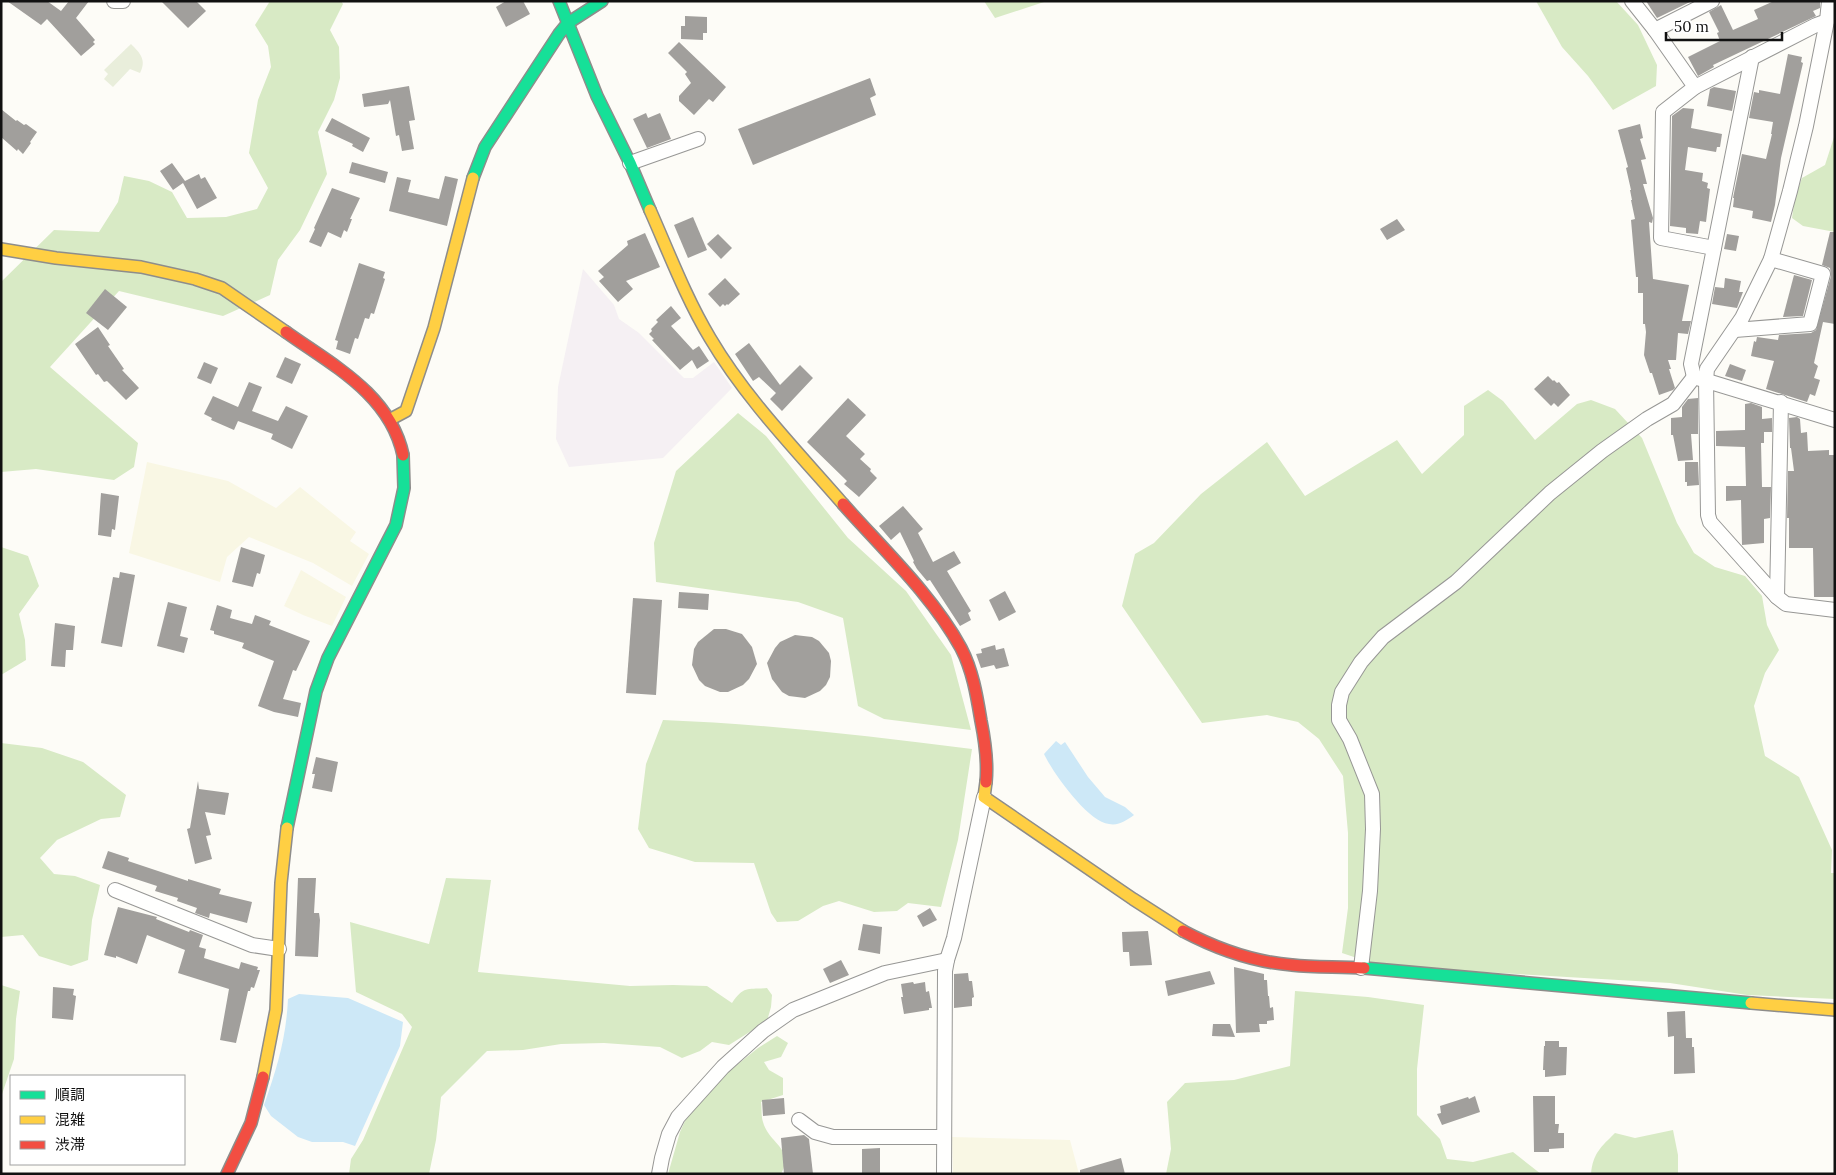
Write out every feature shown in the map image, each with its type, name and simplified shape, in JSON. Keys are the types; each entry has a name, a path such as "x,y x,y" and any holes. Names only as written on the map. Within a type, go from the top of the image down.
{"street":[{"path":"114,1 123,1"},
{"path":"559,1 596,96 630,163 681,281 710,338 744,388 778,430 924,594 942,618 960,649 975,686 982,721 987,770 984,797 954,938 947,960 944,1174"},
{"path":"391,419 406,411 434,328 474,176 485,146 552,44 568,23 602,1"},
{"path":"1632,1 1695,87"},
{"path":"1655,30 1712,1"},
{"path":"1361,968 1370,891 1373,829 1372,794 1350,739 1339,720 1339,704 1342,692 1360,662 1383,637 1456,582 1550,493 1595,456 1647,419 1673,404 1700,379 1735,330 1771,259 1806,126 1827,21 1829,1"},
{"path":"1714,248 1661,238 1663,112 1695,87 1827,21"},
{"path":"1752,57 1691,364 1700,379 1708,515 1710,522 1777,597 1786,604 1835,610"},
{"path":"630,163 698,138"},
{"path":"1,249 30,255 140,267 205,281 222,288 361,386 391,419 400,441 405,480 403,502 396,525 328,658 316,691 286,837 281,883 276,1010 261,1087 250,1123 227,1174"},
{"path":"1735,330 1810,324 1823,274 1771,259"},
{"path":"1700,379 1781,402 1835,420"},
{"path":"1777,597 1781,402"},
{"path":"984,797 1153,914 1195,938 1227,952 1250,959 1284,965 1361,968 1835,1010"},
{"path":"115,890 252,945 279,949"},
{"path":"660,1174 662,1158 669,1134 678,1117 723,1068 763,1031 794,1010 885,973 947,960"},
{"path":"799,1120 803,1121 815,1132 833,1137 944,1138"}],"shaded area":[{"path":"583,269 614,305 619,319 639,333 684,378 693,378 714,362 732,388 663,458 569,467 556,439 558,387"},
{"path":"147,462 228,481 276,508 300,487 356,532 350,541 369,554 352,586 313,563 249,537 227,557 220,582 129,553"},
{"path":"301,570 346,597 332,626 284,606"},
{"path":"952,1137 1070,1140 1079,1174 953,1174"}],"green space":[{"path":"270,1 341,1 343,4 330,30 339,47 340,78 334,100 318,132 327,174 300,230 278,260 270,295 223,316 119,291 50,367 138,443 134,467 114,480 36,469 1,472 1,282 54,230 99,232 118,202 124,176 149,181 172,192 187,218 226,217 257,209 268,188 249,153 258,100 271,67 268,46 255,25"},
{"path":"984,1 1047,1 995,18"},
{"path":"1536,1 1616,1 1638,25 1657,65 1656,86 1613,110 1588,76 1562,47"},
{"path":"131,44 143,60 140,73 130,69 113,87 104,79 108,74 104,70"},
{"path":"1835,134 1835,232 1803,226 1792,218 1795,197 1802,178 1825,165"},
{"path":"1488,390 1503,401 1535,440 1577,404 1591,400 1615,409 1642,438 1677,523 1694,553 1715,567 1745,576 1762,596 1767,625 1779,650 1765,673 1754,706 1765,756 1799,777 1832,850 1831,873 1835,873 1835,999 1747,995 1670,983 1381,966 1342,953 1348,908 1348,833 1343,776 1319,739 1298,722 1267,715 1202,723 1122,606 1135,554 1154,543 1201,494 1267,442 1305,496 1397,440 1422,474 1464,435 1464,406"},
{"path":"738,413 766,436 848,538 906,591 951,655 971,730 884,719 858,706 843,618 798,602 656,582 654,543 676,471"},
{"path":"1,547 28,556 39,586 19,614 25,640 26,660 1,675"},
{"path":"663,720 856,735 972,749 958,840 941,907 908,903 897,911 874,912 839,901 823,906 798,921 777,922 771,913 754,863 695,862 649,848 638,829 646,764"},
{"path":"1,743 42,748 83,762 126,795 120,817 101,819 57,840 40,858 54,874 75,876 100,885 92,920 88,960 71,966 39,956 23,935 1,937"},
{"path":"446,878 491,880 478,972 630,986 707,986 732,1003 740,993 747,989 767,988 772,995 767,1021 729,1045 712,1042 700,1051 682,1058 660,1047 604,1043 561,1044 523,1050 487,1051 441,1097 436,1140 429,1174 349,1174 351,1159 363,1140 412,1027 402,1014 356,992 350,922 429,944"},
{"path":"1,985 20,991 16,1019 14,1059 1,1097"},
{"path":"1295,991 1368,997 1424,1005 1417,1069 1417,1115 1440,1139 1447,1159 1473,1162 1513,1152 1541,1174 1166,1174 1171,1149 1167,1102 1185,1083 1234,1080 1290,1066"},
{"path":"777,1036 788,1043 781,1057 764,1062 769,1070 783,1078 783,1095 761,1102 762,1120 770,1136 780,1146 785,1158 781,1174 668,1174 680,1132 690,1110 723,1076 758,1048"},
{"path":"1673,1130 1678,1155 1678,1174 1591,1174 1596,1155 1615,1133 1635,1138"}],"water":[{"path":"1056,741 1061,745 1065,742 1088,777 1105,797 1125,807 1134,815 1126,821 1109,824 1091,815 1063,784 1044,754"},
{"path":"299,994 348,998 403,1022 400,1046 355,1146 343,1142 312,1142 298,1137 271,1116 264,1105 280,1053 288,999"}],"building":[{"path":"7,1 47,1 61,11 69,1 89,1 76,18 95,40 93,42 95,44 81,56 47,19 41,25"},
{"path":"161,1 196,1 206,11 188,28"},
{"path":"506,1 523,1 530,14 506,27 496,7"},
{"path":"1646,1 1692,1 1657,18"},
{"path":"1774,1 1820,1 1820,8 1813,11 1816,16 1713,65 1714,67 1698,76 1688,57 1720,41 1717,33 1719,32 1709,12 1721,5 1733,30 1758,19 1754,10"},
{"path":"685,16 707,17 707,33 703,33 703,40 681,39 681,26 685,26"},
{"path":"679,42 726,87 713,102 709,99 694,115 679,101 679,96 691,83 685,74 687,72 668,53"},
{"path":"1788,54 1802,57 1801,62 1803,63 1781,158 1771,222 1752,218 1753,211 1733,207 1733,198 1742,154 1766,159 1772,134 1773,122 1749,118 1754,92 1759,93 1759,90 1780,94"},
{"path":"870,78 876,95 870,98 876,115 753,165 738,129"},
{"path":"409,86 415,120 409,121 414,149 402,151 399,135 396,136 390,100 388,104 364,107 362,94"},
{"path":"1714,87 1736,91 1732,111 1707,106 1710,89"},
{"path":"1683,108 1694,109 1691,128 1722,134 1720,147 1717,147 1716,152 1688,147 1685,170 1703,173 1702,181 1708,183 1707,188 1710,189 1706,222 1700,221 1698,234 1686,233 1686,228 1670,226 1672,116"},
{"path":"1,109 16,121 24,125 26,124 37,132 23,154 1,137"},
{"path":"646,113 648,118 660,113 671,139 647,148 633,119"},
{"path":"332,118 370,138 363,152 352,146 353,144 325,131"},
{"path":"1640,124 1643,138 1640,139 1646,159 1641,160 1647,184 1643,184 1653,218 1652,223 1649,222 1653,279 1689,285 1682,321 1691,321 1688,334 1678,333 1676,360 1668,360 1675,388 1659,395 1644,355 1646,332 1645,324 1643,324 1643,293 1638,293 1638,277 1636,277 1631,220 1635,219 1626,168 1628,167 1618,130"},
{"path":"352,162 388,172 385,183 349,173"},
{"path":"172,163 185,181 199,174 201,179 205,177 217,198 197,209 183,183 173,190 160,171"},
{"path":"445,176 458,179 447,226 389,211 397,177 411,180 408,192 439,199"},
{"path":"332,188 360,198 350,219 352,219 347,232 344,230 341,238 328,232 321,247 309,242"},
{"path":"693,217 707,250 688,258 674,225"},
{"path":"1397,219 1405,230 1387,240 1380,229"},
{"path":"1830,232 1835,232 1835,324 1823,322 1814,363 1818,366 1814,378 1820,380 1815,396 1810,394 1807,402 1766,389 1774,361 1751,356 1754,341 1756,342 1757,337 1778,340 1779,335 1811,333 1816,330 1831,276 1830,268 1822,265"},
{"path":"645,233 660,267 626,281 633,289 618,302 599,281 604,277 598,271 628,245 627,241"},
{"path":"718,234 732,248 721,259 707,244"},
{"path":"1727,234 1739,236 1736,251 1724,249"},
{"path":"359,263 385,272 383,278 385,279 374,314 371,313 369,319 365,318 358,339 355,338 350,354 336,349 338,341 335,340"},
{"path":"1794,275 1812,280 1803,316 1783,317"},
{"path":"725,278 740,294 728,305 725,306 723,304 720,307 708,294"},
{"path":"1725,278 1741,281 1739,292 1743,292 1737,308 1712,304 1715,287 1724,288"},
{"path":"105,289 127,307 108,330 86,313"},
{"path":"671,306 681,318 671,326 693,350 699,346 709,361 697,369 692,360 680,370 652,340 654,339 649,334 658,322 656,320"},
{"path":"98,327 124,369 122,370 139,388 126,400 107,381 104,382 98,374 96,375 75,344"},
{"path":"749,343 780,385 800,365 813,378 782,411 770,399 776,393 759,377 753,381 735,354"},
{"path":"285,357 301,364 292,384 276,377"},
{"path":"204,362 218,368 211,384 197,378"},
{"path":"1730,364 1746,370 1742,381 1725,376"},
{"path":"1548,376 1553,381 1559,382 1570,395 1558,407 1554,403 1551,406 1534,389"},
{"path":"249,382 262,387 252,411 278,421 286,406 308,416 292,449 271,439 273,434 238,421 234,430 211,420 212,418 204,414 213,396 238,407"},
{"path":"848,398 866,415 846,436 865,454 860,459 871,469 870,471 877,478 859,497 844,484 847,481 807,442"},
{"path":"1698,398 1698,434 1691,434 1693,460 1678,461 1673,435 1671,435 1671,418 1682,417 1682,407 1688,399"},
{"path":"1751,403 1762,407 1762,419 1772,418 1772,432 1764,432 1764,443 1761,443 1762,487 1771,487 1770,518 1764,519 1764,543 1742,545 1741,500 1726,501 1726,486 1746,486 1745,447 1716,446 1716,431 1745,430 1745,404"},
{"path":"1797,417 1800,419 1801,433 1807,432 1808,451 1829,450 1829,455 1834,455 1835,597 1814,597 1813,548 1789,548 1789,518 1787,518 1788,471 1794,471 1790,448 1789,418"},
{"path":"1685,462 1698,462 1699,485 1687,486 1687,482 1685,482"},
{"path":"101,493 119,496 115,530 112,529 111,537 98,535"},
{"path":"903,506 923,529 918,533 933,562 954,551 961,563 947,571 971,611 968,613 971,620 960,626 930,580 927,581 917,569 900,532 891,540 879,526"},
{"path":"241,547 265,555 260,574 257,573 253,587 232,582"},
{"path":"120,572 135,575 122,647 101,643 113,577 119,578"},
{"path":"1005,591 1016,612 999,621 989,600"},
{"path":"679,592 709,594 708,610 678,608"},
{"path":"633,598 662,600 656,695 626,693"},
{"path":"168,602 187,607 180,636 188,638 184,653 157,646"},
{"path":"217,605 232,610 230,618 252,624 255,615 271,621 269,625 310,641 296,671 293,670 283,699 301,703 298,717 274,712 258,706 274,661 242,648 244,643 214,634 214,631 210,630"},
{"path":"55,623 75,626 73,650 66,650 65,667 51,666"},
{"path":"714,629 726,629 742,634 752,647 757,664 749,679 743,685 728,692 720,692 705,686 699,680 692,665 694,649 698,642"},
{"path":"795,635 812,637 819,641 829,653 831,661 830,677 826,685 820,691 805,698 789,696 782,692 772,679 767,663 780,642"},
{"path":"995,645 996,650 1004,648 1009,666 996,669 994,665 981,668 976,654 982,653 981,649"},
{"path":"316,757 338,762 332,792 312,788 315,774 312,774"},
{"path":"198,781 199,789 229,793 225,815 205,812 211,835 206,836 212,859 195,864 187,829 190,828"},
{"path":"108,851 129,858 128,861 188,881 188,879 221,889 219,894 252,902 247,923 210,913 209,918 195,913 197,908 177,901 178,898 155,891 157,886 102,868"},
{"path":"298,878 316,878 314,913 319,913 320,920 318,957 295,956"},
{"path":"118,907 157,917 156,919 189,932 190,930 203,935 199,947 206,949 204,958 239,969 241,962 258,967 257,970 260,970 254,988 251,987 250,991 248,991 236,1043 220,1040 229,989 178,973 185,950 147,935 137,964 116,956 116,958 104,955"},
{"path":"930,908 937,920 923,927 917,916"},
{"path":"863,924 882,927 880,954 858,950"},
{"path":"1148,931 1152,965 1130,966 1129,952 1123,952 1122,932"},
{"path":"841,960 849,975 830,983 823,969"},
{"path":"1234,967 1264,974 1264,980 1267,980 1270,1008 1273,1007 1274,1020 1267,1021 1267,1024 1259,1024 1260,1032 1236,1033"},
{"path":"1210,971 1215,984 1168,996 1165,981"},
{"path":"968,973 969,981 972,981 974,997 972,998 972,1006 954,1008 954,974"},
{"path":"913,982 914,984 925,982 926,992 929,991 932,1008 904,1014 901,984"},
{"path":"53,987 74,989 73,995 76,996 73,1020 52,1018"},
{"path":"1685,1011 1686,1038 1692,1038 1695,1073 1674,1074 1674,1036 1668,1037 1667,1012"},
{"path":"1213,1024 1230,1024 1235,1037 1212,1036"},
{"path":"1545,1041 1559,1041 1559,1047 1567,1047 1566,1075 1545,1077 1545,1070 1543,1070"},
{"path":"1475,1096 1480,1112 1442,1125 1437,1114 1441,1113 1440,1106"},
{"path":"1533,1096 1555,1096 1555,1124 1559,1124 1558,1133 1564,1133 1564,1148 1549,1149 1549,1152 1534,1152"},
{"path":"784,1098 785,1114 763,1116 762,1100"},
{"path":"804,1135 809,1139 813,1174 784,1174 781,1138"},
{"path":"880,1148 880,1174 862,1174 862,1149"},
{"path":"1121,1158 1125,1174 1080,1174 1080,1170"}],"traffic: fast":[{"path":"559,1 597,96 630,163 650,210"},
{"path":"473,178 485,147 559,34 568,23 602,1"},
{"path":"287,828 316,691 328,658 396,525 404,488 403,455"},
{"path":"1364,968 1751,1003"}],"traffic: slow":[{"path":"391,419 406,411 434,328 473,178"},
{"path":"650,210 693,307 724,360 773,424 843,504"},
{"path":"1,249 56,258 141,267 195,279 222,288 286,332"},
{"path":"986,782 984,797 1183,931"},
{"path":"263,1077 276,1010 281,883 287,828"},
{"path":"1751,1003 1835,1010"}],"traffic: jam":[{"path":"286,332 340,369 372,398 386,415 396,434 403,455"},
{"path":"843,504 922,591 961,648 972,675 978,703 986,752 986,782"},
{"path":"1183,931 1222,949 1263,961 1301,966 1364,968"},
{"path":"227,1174 251,1123 263,1077"}]}
